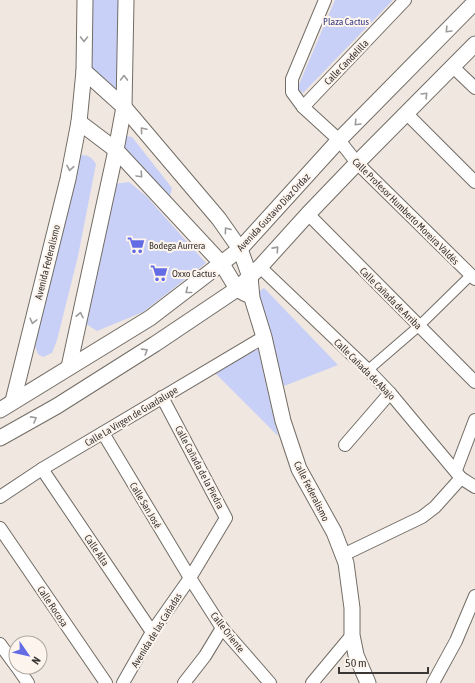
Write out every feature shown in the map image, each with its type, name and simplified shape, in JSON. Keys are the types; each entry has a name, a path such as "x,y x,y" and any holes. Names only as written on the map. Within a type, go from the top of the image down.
{"street":[{"name":"Avenida Federalismo","path":"13,401 68,179 79,122 84,71 85,0"},
{"path":"69,367 124,107 126,0"},
{"path":"325,0 292,79 292,92 303,107 339,140"},
{"name":"Calle Candelilla","path":"303,107 405,0"},
{"name":"Avenida Gustavo Díaz Ordaz","path":"0,410 150,318 240,249 339,140 475,2"},
{"path":"0,438 57,406 155,344 237,289 255,272 357,163 475,44"},
{"path":"453,67 475,88"},
{"path":"84,71 124,107 219,219 255,272"},
{"path":"406,114 475,182"},
{"path":"79,122 116,150 222,264 237,289 252,298"},
{"name":"Calle Profesor Humberto Moreira Valdés","path":"339,140 357,163 474,275"},
{"name":"Calle Cañada de Arriba","path":"308,214 475,382"},
{"name":"Calle Federalismo","path":"255,272 252,298 264,337 283,421 300,469 334,532 343,555 348,572 352,635 356,655 368,683"},
{"name":"Calle Cañada de Abajo","path":"255,272 368,370 390,393 458,474 475,487"},
{"path":"368,370 419,326 474,275"},
{"name":"Calle La Virgen de Guadalupe","path":"0,497 42,468 264,337"},
{"path":"345,445 390,393"},
{"name":"Calle Cañada de la Piedra","path":"162,397 226,516 223,525 190,578"},
{"path":"343,555 422,517 435,507 458,474 475,420"},
{"name":"Calle San José","path":"103,433 190,578"},
{"name":"Calle Alta","path":"42,468 152,632"},
{"name":"Calle Rocosa","path":"0,528 106,683"},
{"name":"Calle Oriente","path":"190,578 222,628 270,683"},
{"name":"Avenida de las Cañadas","path":"123,683 152,632 190,578"},
{"path":"433,683 456,641 475,596"},
{"path":"184,683 205,656 222,628"},
{"path":"312,683 352,635"},
{"path":"0,644 8,656"}],"green space":[{"path":"85,0 126,0 123,106 84,64"},
{"name":"Plaza Cactus","path":"335,0 393,0 303,93 297,89"},
{"path":"126,136 132,137 172,188 170,196 167,197 122,146"},
{"path":"82,155 90,157 96,164 78,256 57,340 52,353 43,357 38,354 34,344 76,161"},
{"path":"129,182 146,196 206,263 143,312 97,331 83,322 114,184"},
{"path":"264,288 338,365 284,386 258,292"},
{"path":"258,349 278,436 215,373"}],"place":[{"name":"Bodega Aurrera","path":"136,245"},
{"name":"Oxxo Cactus","path":"159,273"}]}
